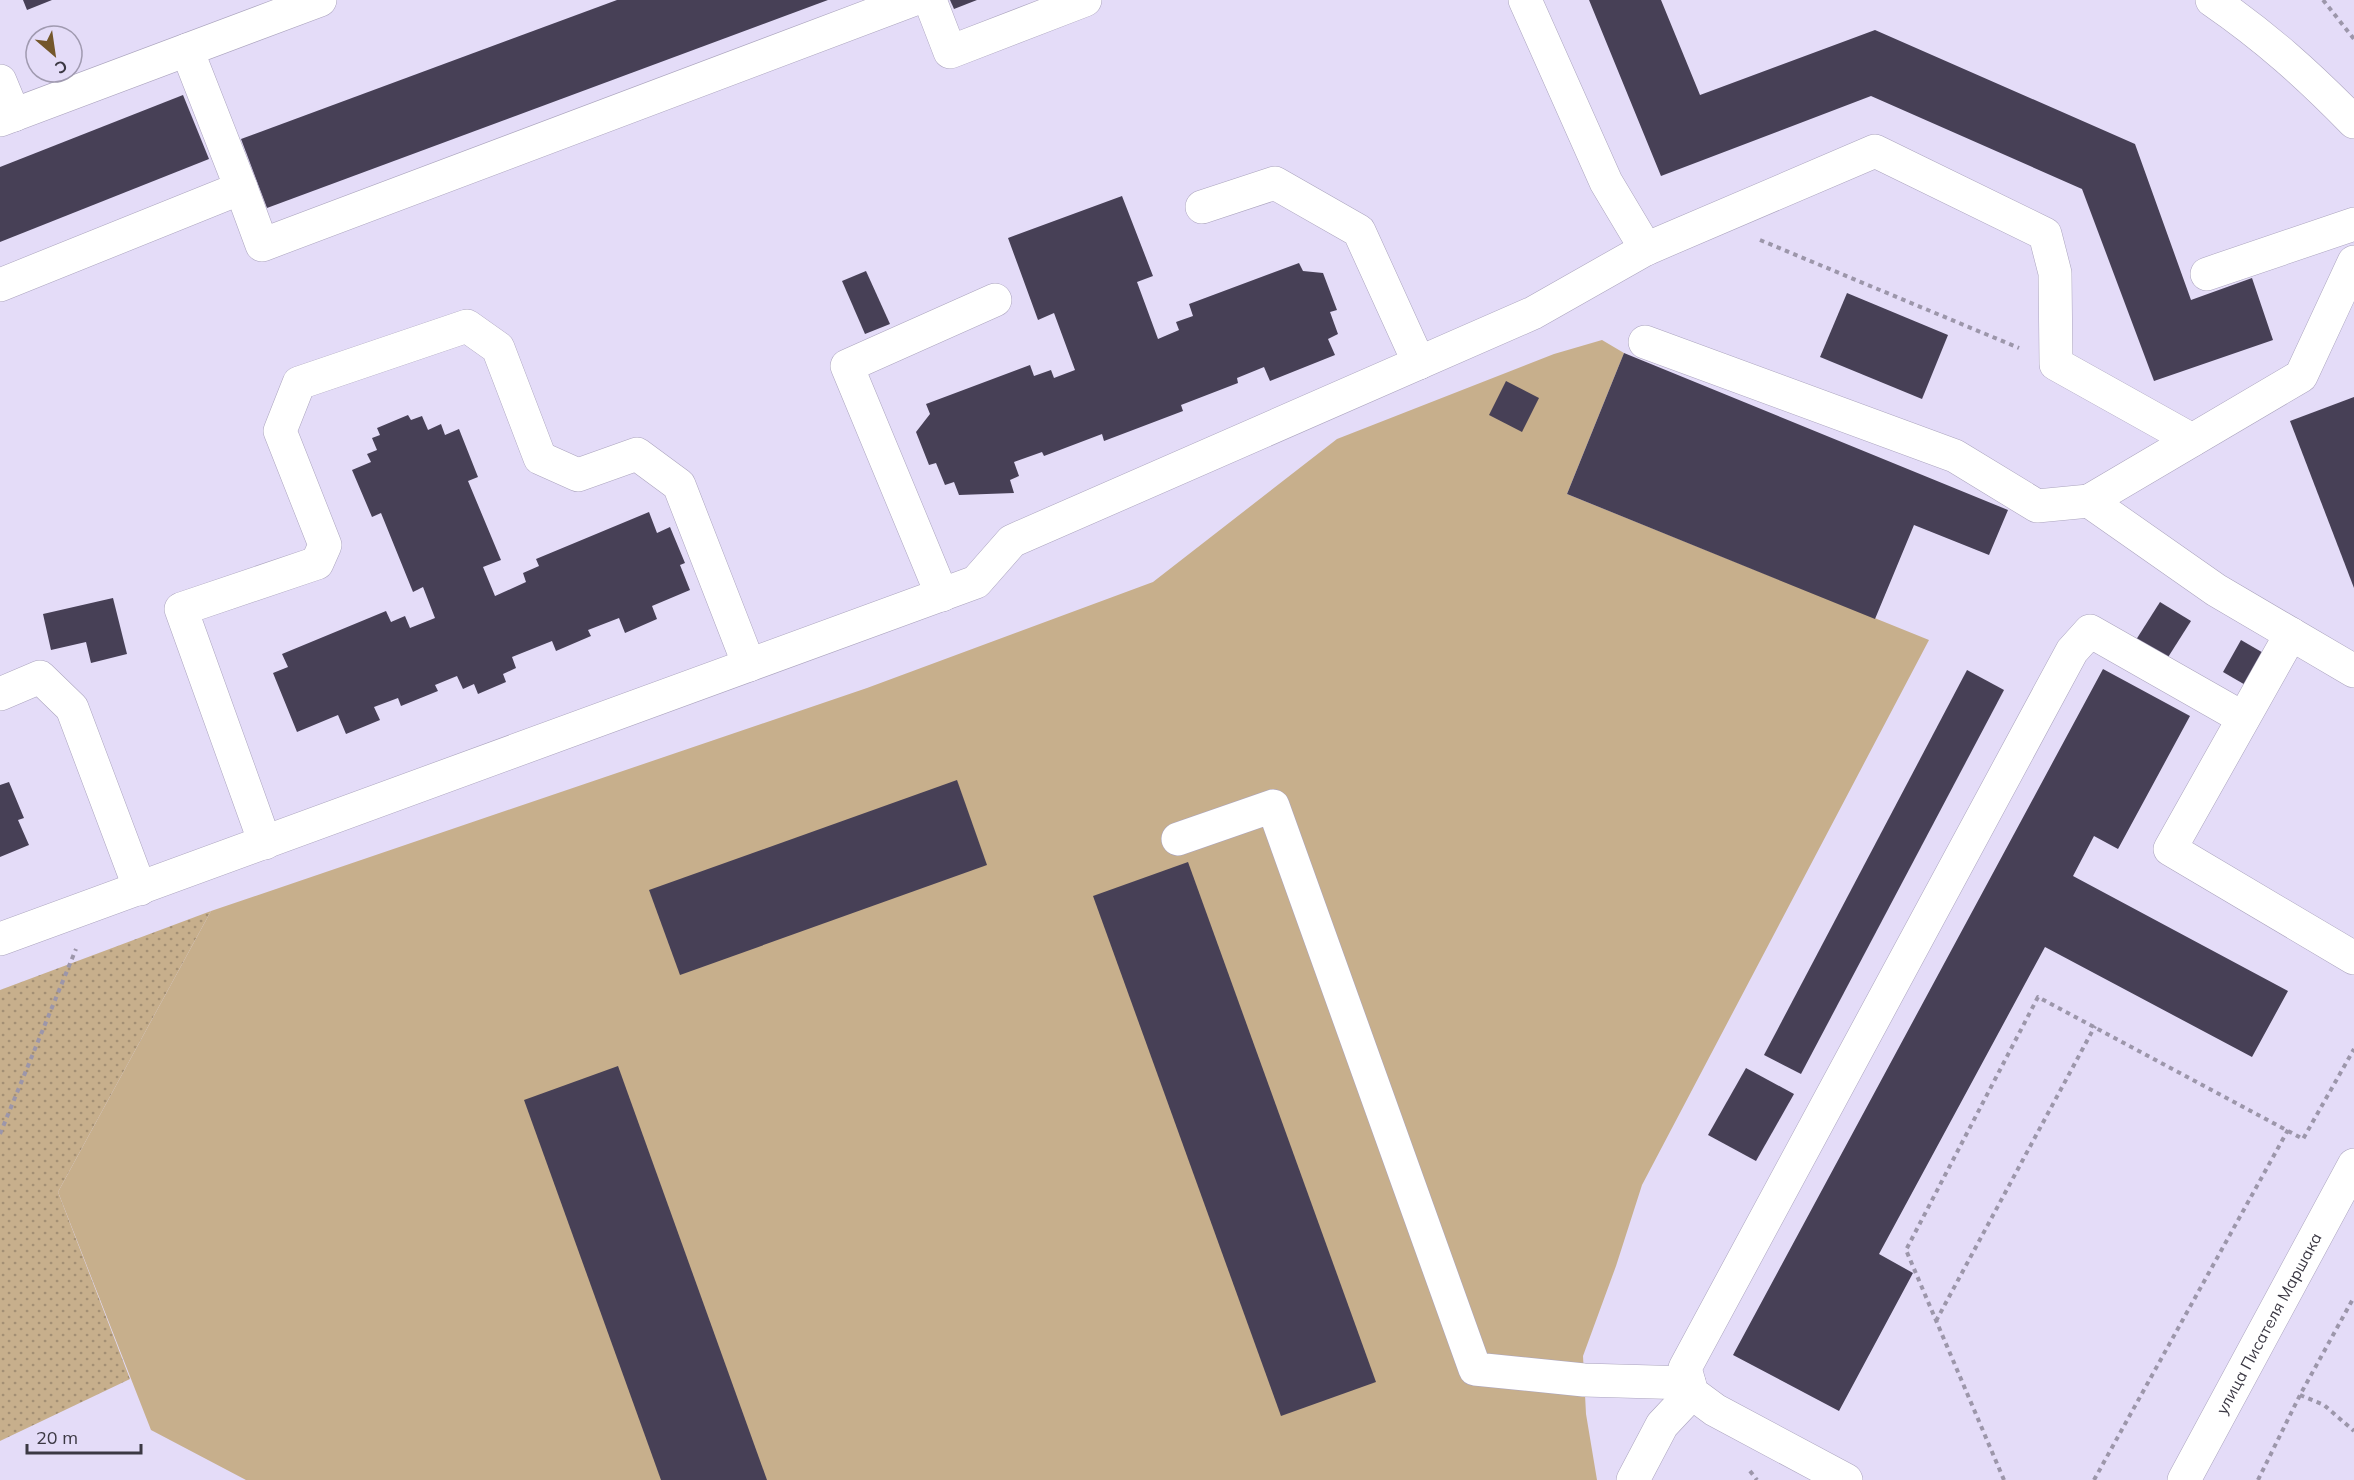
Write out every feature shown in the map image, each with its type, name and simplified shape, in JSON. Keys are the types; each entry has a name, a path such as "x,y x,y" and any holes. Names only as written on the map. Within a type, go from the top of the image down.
{"street":[{"path":"0,81 7,117 320,0"},
{"path":"187,50 262,245 912,0"},
{"path":"930,0 950,52 1085,0"},
{"path":"1525,0 1606,182 1646,249"},
{"path":"2212,0 2257,31 2309,76 2354,122"},
{"path":"0,939 976,582 1011,541 1533,313 1646,249 1875,151 2045,234 2055,273 2056,364 2192,440"},
{"path":"1202,207 1275,183 1359,231 1419,363"},
{"path":"0,285 241,188"},
{"path":"2207,274 2354,224"},
{"path":"1645,342 1954,456 2037,506 2089,501 2301,376 2354,262"},
{"path":"942,595 847,366 995,300"},
{"path":"265,843 181,609 317,563 324,544 280,431 299,383 467,326 498,348 540,458 578,475 637,454 679,485 749,665"},
{"path":"2089,501 2216,590 2354,671"},
{"path":"1846,1480 1715,1410 1691,1388 1685,1368 2072,651 2090,631 2243,718"},
{"path":"2291,634 2170,849 2354,958"},
{"path":"0,694 40,677 72,708 140,889"},
{"path":"1178,839 1273,806 1475,1369 1691,1388"},
{"name":"улица Писателя Маршака","path":"2184,1480 2354,1165"},
{"path":"1633,1480 1662,1425 1691,1388"}],"path":[{"path":"2323,0 2354,39"},
{"path":"1712,220 2056,364"},
{"path":"0,1134 94,905"},
{"path":"2004,1480 1906,1250 2038,997 2303,1139 2354,1049"},
{"path":"1936,1321 2095,1026"},
{"path":"2094,1480 2288,1130"},
{"path":"2258,1480 2300,1395 2354,1298"},
{"path":"2300,1395 2324,1405 2354,1431"}],"shaded area":[{"path":"1602,340 1624,353 1567,494 1929,640 1642,1185 1616,1266 1583,1356 1586,1414 1597,1480 246,1480 151,1430 58,1192 211,911 867,688 1153,582 1337,439 1554,354"},
{"path":"211,911 58,1192 130,1379 0,1441 0,990"}],"building":[{"path":"23,0 52,0 27,10"},
{"path":"617,0 828,0 267,208 241,139"},
{"path":"950,0 977,0 954,9"},
{"path":"1589,0 1661,0 1700,95 1875,30 2135,144 2191,300 2252,278 2273,340 2154,381 2082,189 1871,96 1661,176"},
{"path":"183,95 209,159 0,242 0,167"},
{"path":"1122,196 1153,276 1137,282 1158,339 1179,330 1176,322 1193,316 1189,304 1299,263 1303,271 1323,273 1337,310 1330,312 1338,334 1328,339 1335,355 1270,381 1264,367 1237,378 1238,383 1181,405 1183,411 1104,441 1102,434 1044,456 1042,452 1014,462 1019,476 1010,480 1014,493 959,495 954,482 945,485 936,463 929,465 916,432 930,414 926,404 1030,365 1034,376 1051,370 1054,378 1075,370 1054,313 1038,320 1008,238"},
{"path":"866,271 890,324 865,334 842,281"},
{"path":"1847,293 1948,335 1922,399 1820,357"},
{"path":"1624,353 2008,510 1989,555 1914,525 1875,619 1567,494"},
{"path":"1506,381 1539,398 1522,432 1489,415"},
{"path":"2354,397 2354,588 2290,421"},
{"path":"408,415 411,420 422,416 428,430 441,424 445,435 459,429 478,477 468,481 501,560 483,567 495,596 526,582 523,573 539,566 536,559 649,512 657,533 670,527 685,563 680,565 690,590 652,606 657,619 625,633 619,618 588,630 591,636 556,651 552,641 512,657 516,668 503,674 506,682 478,694 474,684 463,689 457,676 435,685 438,691 401,706 398,698 374,707 380,720 346,734 338,715 297,732 273,673 288,667 282,654 386,611 391,622 405,616 410,628 435,618 423,587 413,592 381,513 372,517 352,470 371,462 367,454 377,450 372,438 380,435 377,428"},
{"path":"113,598 127,654 91,663 86,642 51,650 43,614"},
{"path":"2160,602 2191,621 2165,662 2134,643"},
{"path":"2241,640 2272,658 2254,690 2223,672"},
{"path":"2103,669 2190,716 2118,849 2094,836 2073,876 2288,991 2252,1057 2045,947 1879,1254 1913,1273 1839,1411 1733,1355"},
{"path":"1967,670 2004,690 1801,1074 1764,1055"},
{"path":"957,780 987,865 680,975 649,890"},
{"path":"9,782 24,818 18,820 29,845 0,857 0,785"},
{"path":"1188,862 1376,1382 1281,1416 1093,896"},
{"path":"618,1066 767,1480 661,1480 524,1100"},
{"path":"1746,1068 1794,1094 1756,1161 1708,1135"}]}
